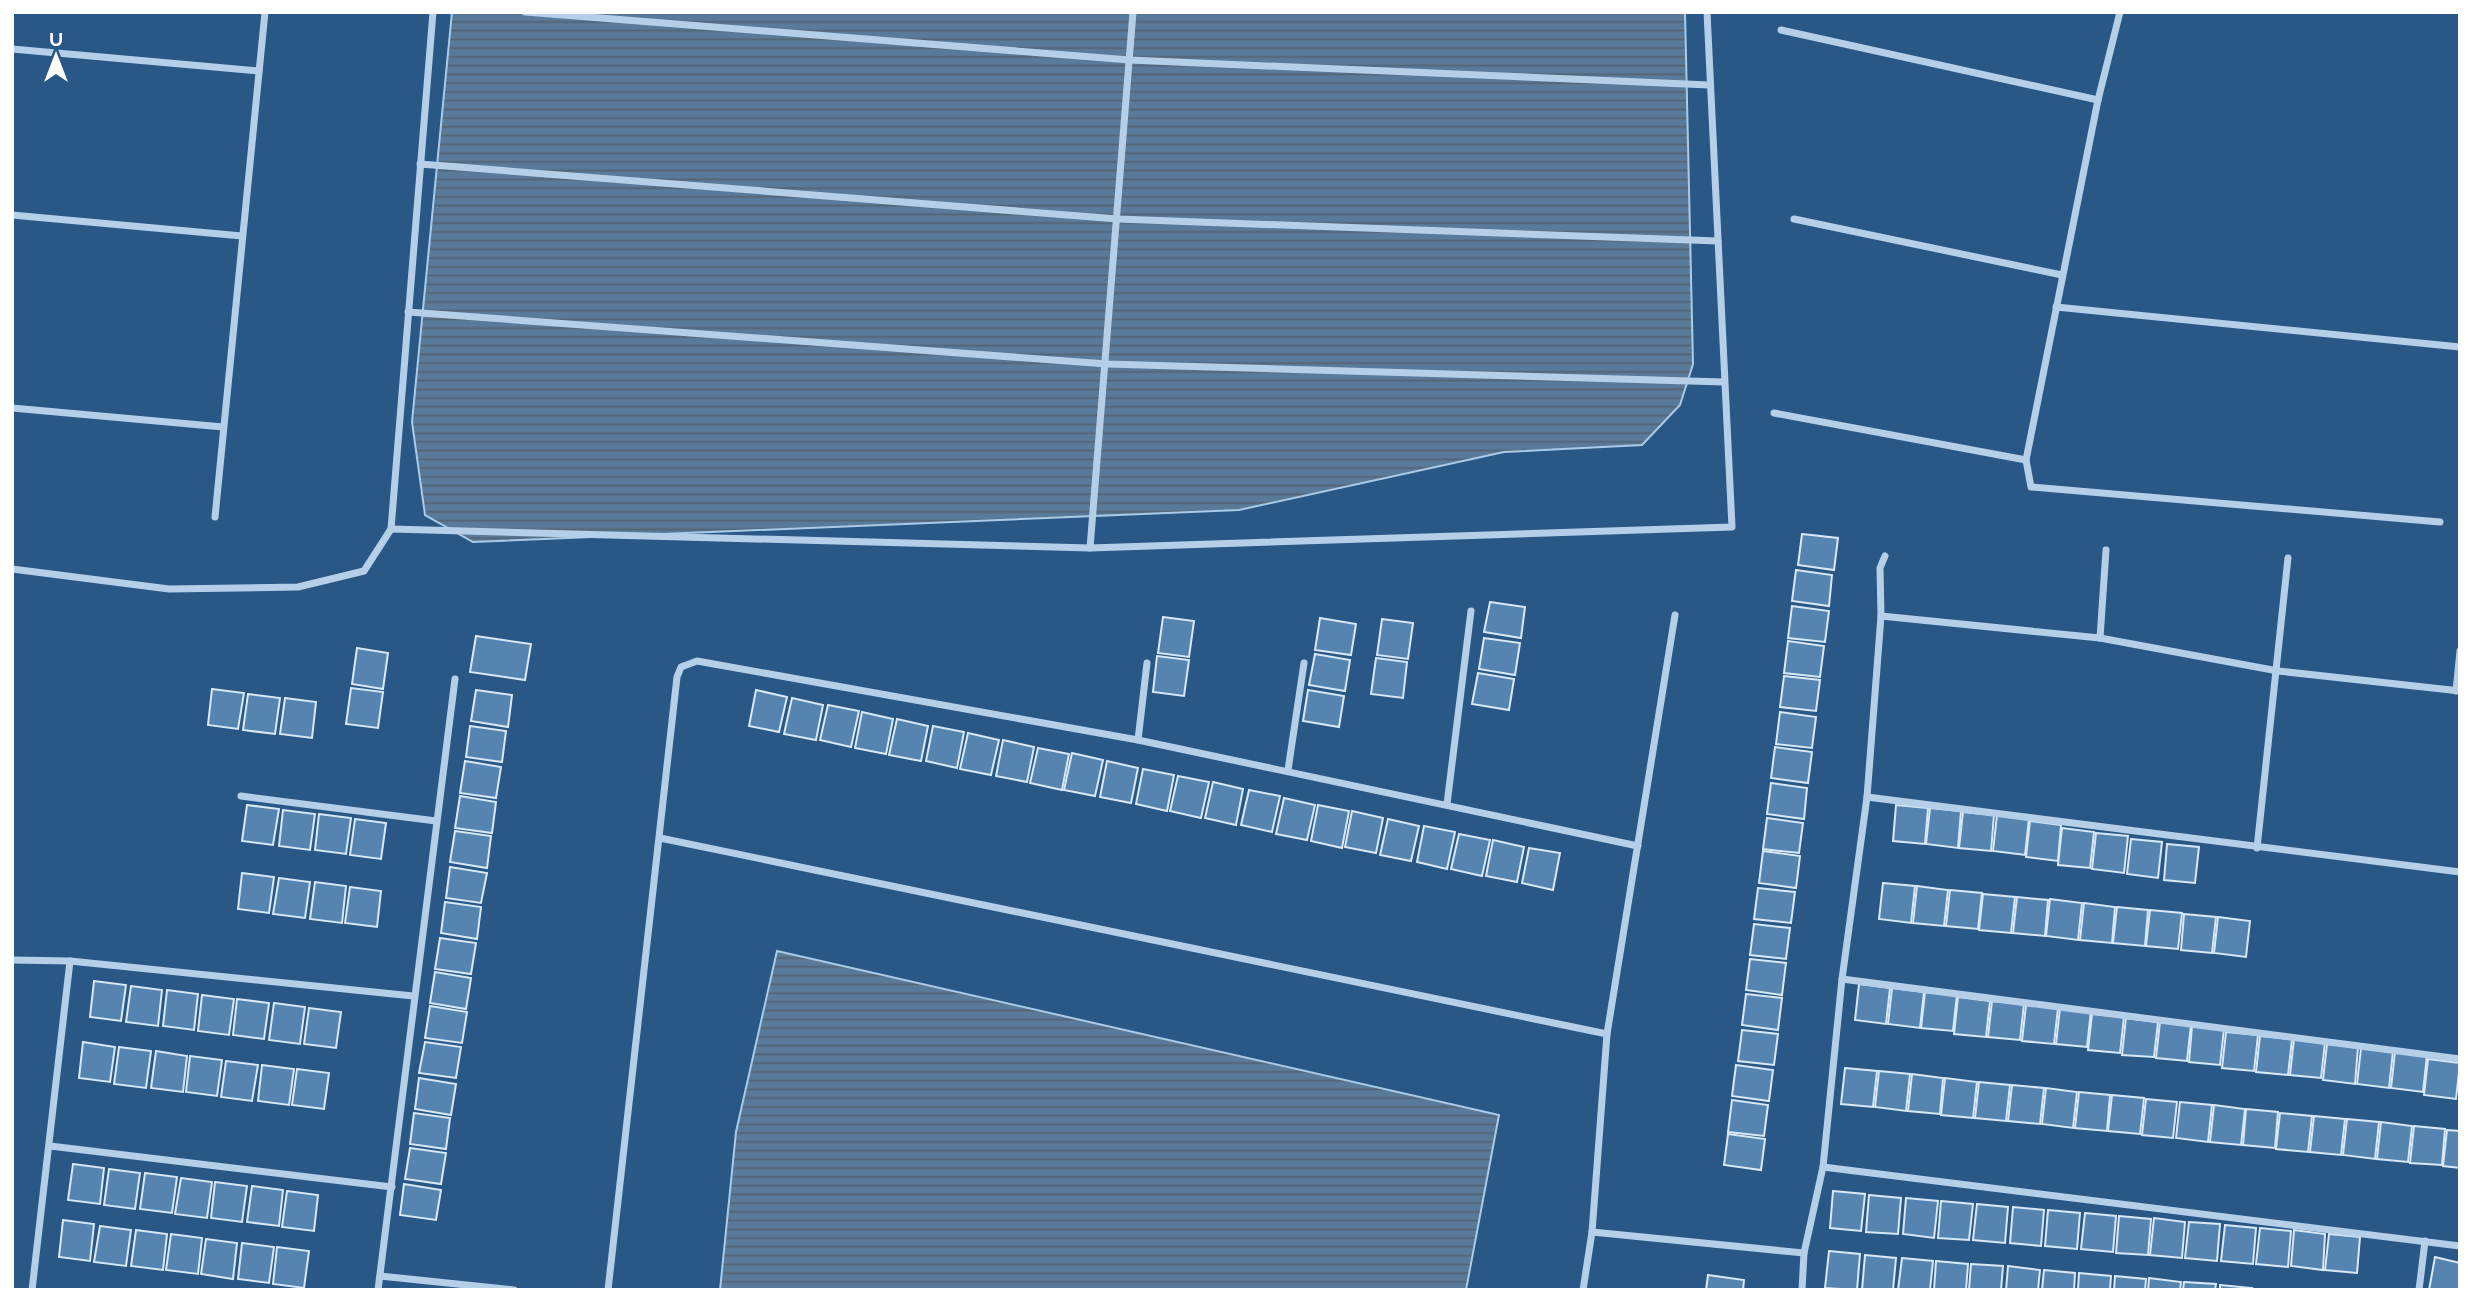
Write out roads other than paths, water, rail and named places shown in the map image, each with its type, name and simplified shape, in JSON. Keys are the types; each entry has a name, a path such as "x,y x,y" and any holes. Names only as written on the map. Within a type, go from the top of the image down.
{"street":[{"path":"215,517 265,12"},
{"path":"12,569 169,589 298,587 363,571 391,529 433,12"},
{"path":"526,12 1130,60 1709,85"},
{"path":"1090,548 1107,364 1133,12"},
{"path":"391,529 1090,548 1732,527 1707,12"},
{"path":"2120,12 2098,100 2026,460 2031,487 2440,522"},
{"path":"1781,30 2098,100"},
{"path":"12,49 259,72"},
{"path":"420,164 1118,219 1718,240"},
{"path":"12,215 242,236"},
{"path":"1794,219 2062,275"},
{"path":"2056,307 2460,347"},
{"path":"408,312 1107,364 1724,382"},
{"path":"12,408 223,427"},
{"path":"1774,413 2026,460"},
{"path":"2100,638 2106,550"},
{"path":"1802,1290 1804,1253 1823,1167 1842,979 1867,797 1881,616 1880,568 1885,556"},
{"path":"2257,848 2288,558"},
{"path":"1447,804 1471,611"},
{"path":"1583,1290 1592,1232 1607,1034 1675,615"},
{"path":"1881,616 2100,638 2278,671 2458,691 2460,650"},
{"path":"607,1290 677,677 681,667 696,662 1138,740 1638,846"},
{"path":"1138,740 1147,663"},
{"path":"1287,770 1304,663"},
{"path":"378,1290 455,678"},
{"path":"241,796 436,821"},
{"path":"1867,797 2460,872"},
{"path":"660,838 1607,1034"},
{"path":"12,960 70,961 413,996"},
{"path":"32,1290 70,961"},
{"path":"1842,979 2460,1059"},
{"path":"50,1146 392,1187"},
{"path":"1823,1167 2460,1246"},
{"path":"1592,1232 1804,1253"},
{"path":"2419,1290 2426,1241"},
{"path":"380,1276 514,1290"}],"water":[{"path":"452,12 1685,12 1693,364 1680,405 1642,445 1504,452 1239,510 473,542 425,515 412,422"},
{"path":"777,951 1499,1115 1466,1290 720,1290 736,1132"}]}
